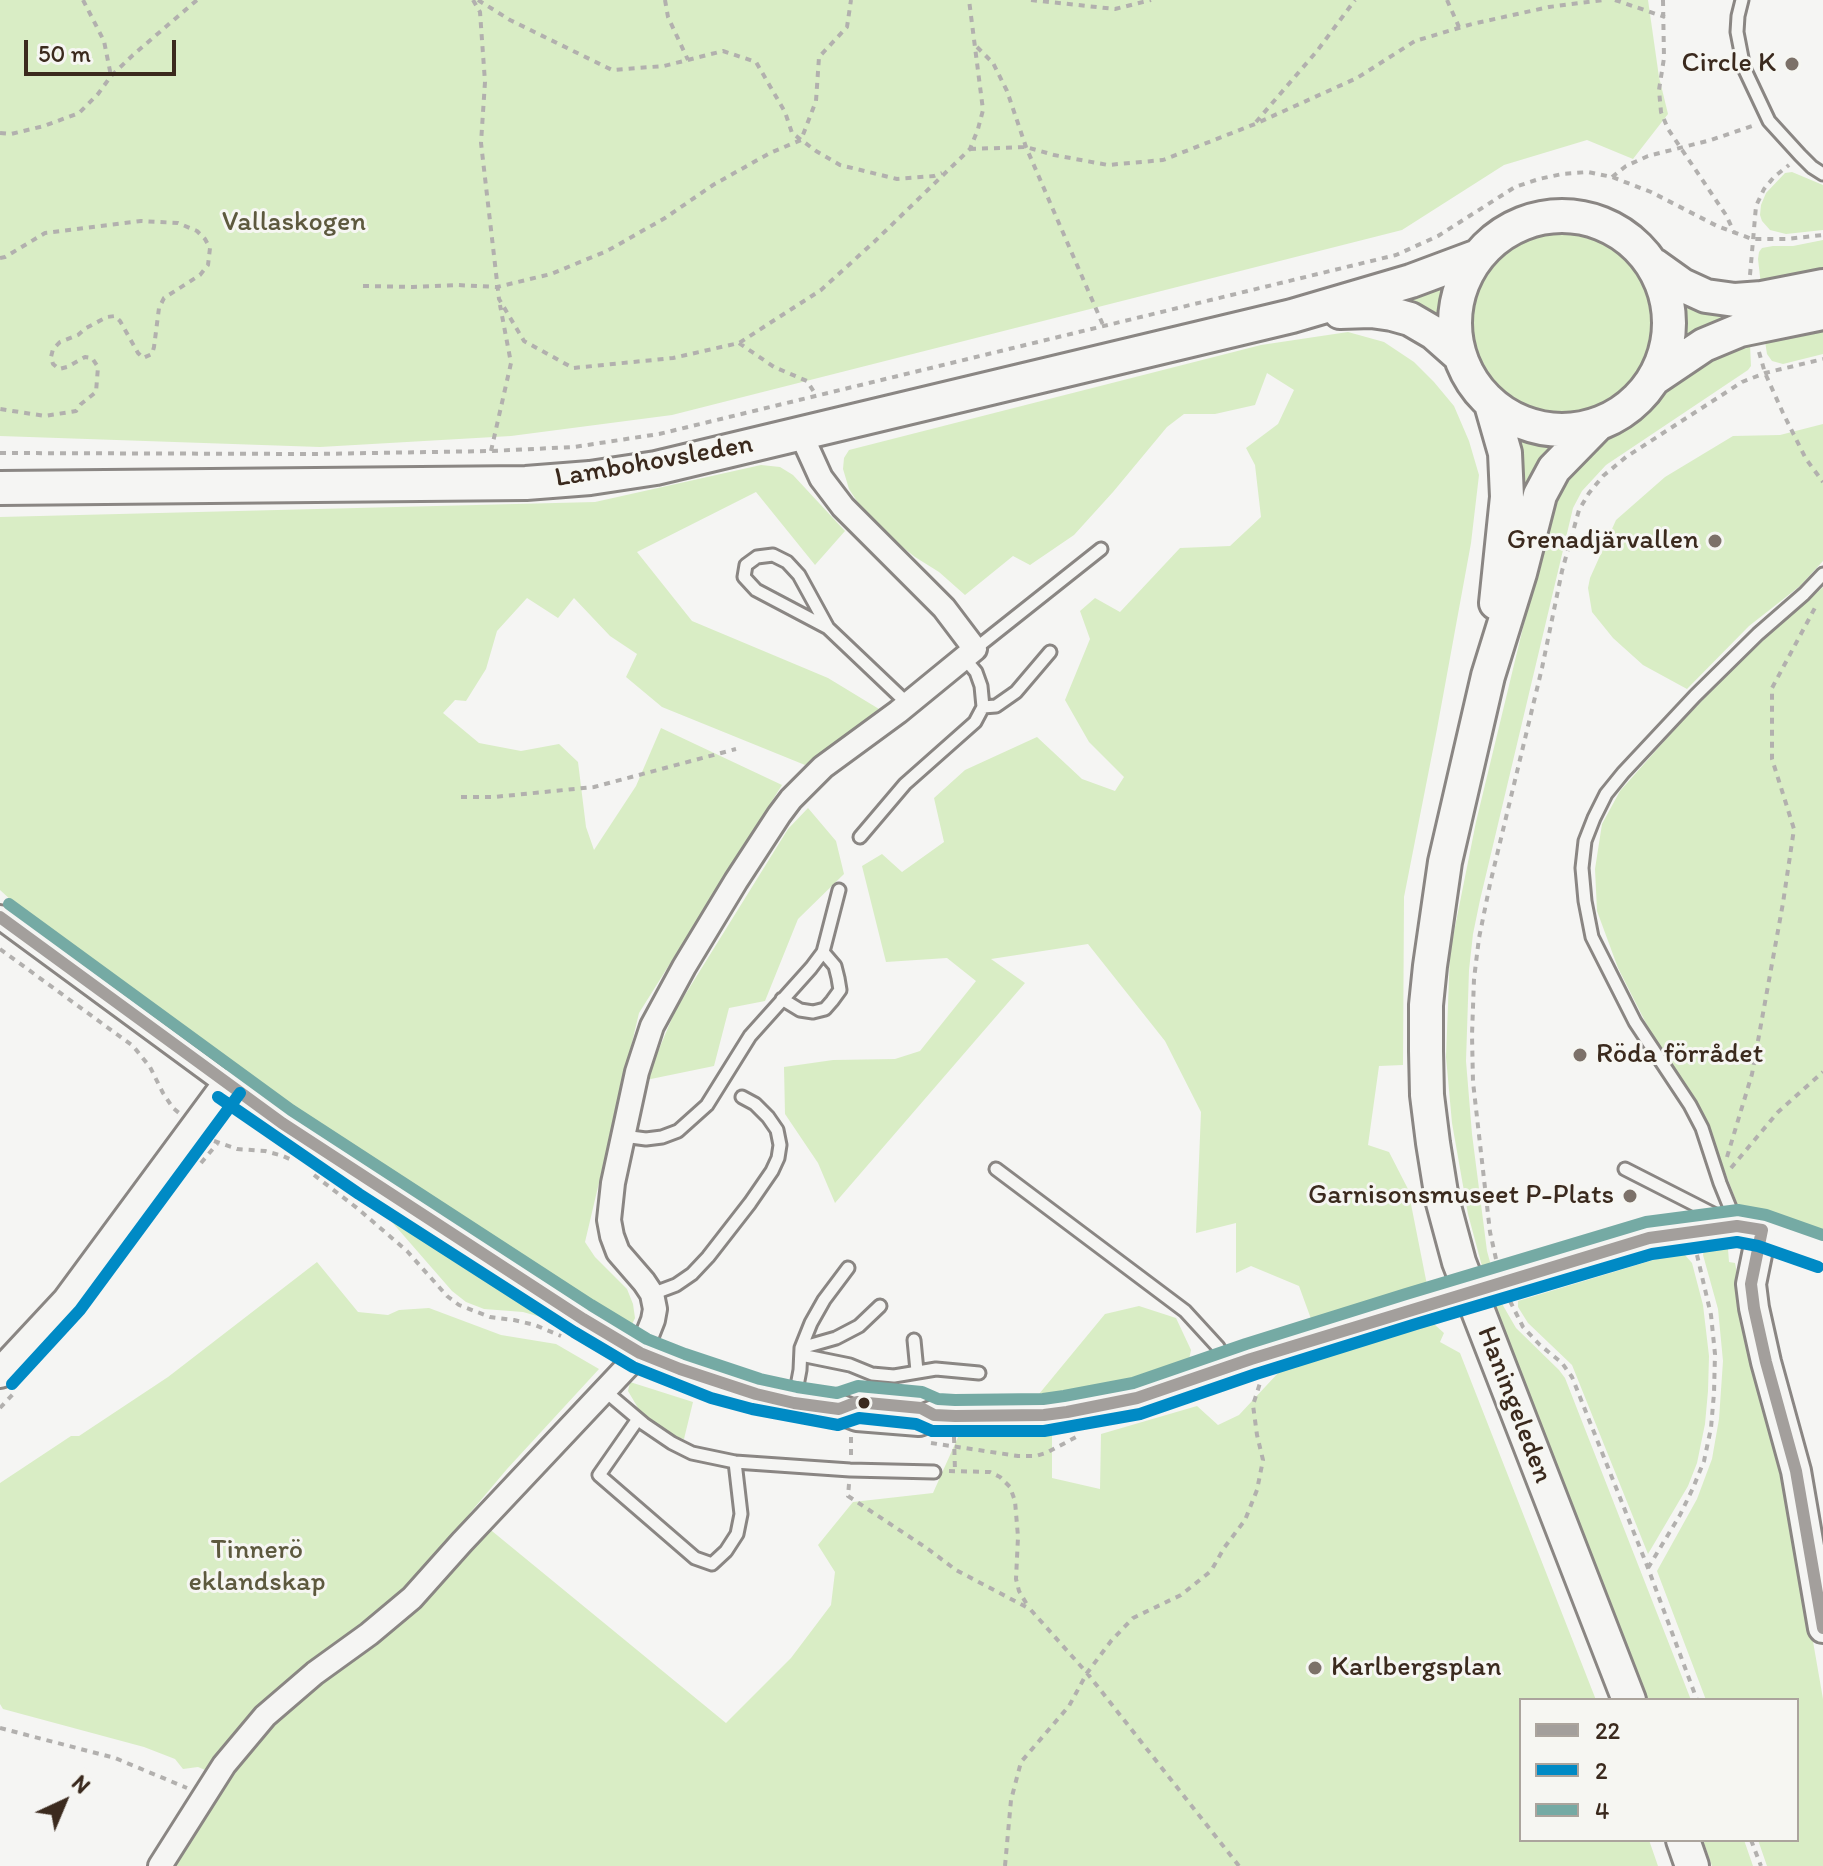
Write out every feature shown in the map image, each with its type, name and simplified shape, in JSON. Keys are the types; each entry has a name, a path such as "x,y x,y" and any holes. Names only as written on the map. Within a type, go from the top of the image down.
{"main road":[{"path":"1654,265 1664,286 1669,309 1670,333 1665,356 1655,378 1640,398 1620,414 1597,425 1569,431 1541,429 1515,420 1491,404 1472,382 1460,356 1455,330 1456,303 1464,278 1478,256 1499,235 1525,222 1554,216 1583,217 1611,227 1635,243 1654,265 1682,285 1706,296 1735,300 1762,298 1823,286"},
{"name":"Lambohovsleden","path":"0,488 526,483 656,468 1292,316 1411,281 1478,256"},
{"name":"Lambohovsleden","path":"1292,316 1371,311 1392,314 1410,319 1434,333 1460,356"},
{"path":"1655,378 1704,345 1740,330 1823,313"},
{"name":"Haningeleden","path":"1488,676 1507,497 1505,453 1491,404"},
{"name":"Haningeleden","path":"1597,425 1554,469 1540,495 1488,676 1445,862 1426,1005 1427,1095 1442,1199 1459,1262 1628,1698"},
{"path":"1684,1842 1692,1866"}],"street":[{"path":"160,1866 224,1765 265,1716 412,1598 640,1353 653,1320 655,1309 652,1294 618,1252 609,1220 637,1072 652,1026 684,967 791,799 823,767 970,654 944,608 843,507 821,478 801,434"},
{"path":"0,917 227,1084 393,1197 583,1319 640,1353 717,1383 794,1403 839,1409 857,1402 921,1408 934,1415 1044,1415 1067,1412 1137,1398 1411,1309 1649,1238 1750,1228 1823,1252"},
{"path":"0,1373 67,1301 206,1135 227,1084"},
{"path":"1750,1228 1754,1308 1796,1471 1823,1628"}],"lane":[{"path":"1742,0 1737,32 1744,68 1769,121 1812,167 1823,174"},
{"path":"860,837 905,784 975,722 983,707 981,686 970,654 1101,549"},
{"path":"828,628 799,575 787,562 773,555 757,557 746,565 744,577 756,590 828,628 908,704"},
{"path":"1750,1228 1720,1183 1702,1128 1690,1105 1635,1022 1592,937 1582,868 1585,841 1606,794 1623,773 1747,644 1823,574"},
{"path":"983,707 996,706 1016,692 1050,652"},
{"path":"623,1136 646,1139 662,1137 678,1131 707,1105 750,1036 823,952 839,890"},
{"path":"782,999 800,1010 813,1012 825,1009 832,1001 840,990 838,978 835,966 823,952"},
{"path":"652,1294 676,1285 708,1257 750,1203 778,1158 780,1145 777,1130 755,1104 742,1097"},
{"path":"996,1169 1185,1311 1218,1347 1229,1367"},
{"path":"1625,1169 1750,1228"},
{"path":"794,1403 801,1352 811,1323 848,1268"},
{"path":"801,1352 859,1326 880,1306"},
{"path":"914,1340 917,1371"},
{"path":"801,1352 872,1374 894,1376 936,1369 979,1373"},
{"path":"605,1391 638,1419 692,1453 735,1462 934,1472"},
{"path":"638,1419 599,1475 695,1558 712,1564 726,1551 737,1534 741,1514 735,1462"}],"path":[{"path":"83,0 104,41 111,76"},
{"path":"0,133 11,134 44,126 79,113 111,76 197,0"},
{"path":"475,0 612,70 664,66 723,51 756,62 785,112 792,133 840,165 897,179 946,172"},
{"path":"475,0 480,12 485,82 481,143 497,287 511,363 491,451"},
{"path":"665,0 668,17 688,60"},
{"path":"363,286 497,287 551,274 607,251 665,218 713,185 770,153 801,140 816,101 819,57 847,27 851,0"},
{"path":"499,299 524,341 573,368 673,358 739,343 821,290 970,149 983,110 969,0"},
{"path":"1031,0 1115,9 1151,0"},
{"path":"1084,6 1088,0"},
{"path":"1255,124 1317,51 1355,0"},
{"path":"1447,0 1459,27"},
{"path":"970,149 1026,147 1108,165 1163,160 1255,124 1357,78 1415,41 1459,27 1549,7 1603,0"},
{"path":"1615,0 1665,17"},
{"path":"1663,0 1664,58 1659,104 1668,129 1726,215 1734,232"},
{"path":"975,45 993,63 1007,91 1026,147 1104,325"},
{"path":"1612,177 1635,162 1769,121"},
{"path":"1751,287 1756,206 1774,177 1800,155"},
{"path":"0,453 491,451 574,447 659,434 1396,255 1438,236 1515,187 1539,179 1588,172 1612,177 1651,192 1717,226 1752,239 1823,235"},
{"path":"0,258 45,233 141,221 178,223 197,231 210,248 208,265 200,275 164,298 159,308 152,354 143,358 120,321 115,316 107,317 60,342 53,349 53,364 59,369 85,357 92,358 98,367 96,392 76,411 45,416 0,409"},
{"path":"1757,342 1765,373 1806,459 1823,482"},
{"path":"739,343 774,367 807,381 817,396"},
{"path":"1499,1268 1490,1232 1473,1082 1474,979 1493,868 1579,510 1603,476 1742,382 1823,359"},
{"path":"1720,1183 1752,1074 1794,829 1772,759 1772,688 1823,593"},
{"path":"461,797 494,797 594,787 736,749"},
{"path":"0,949 133,1046 150,1067 173,1108 206,1135"},
{"path":"1648,1568 1693,1488 1704,1461 1711,1428 1715,1354 1711,1315 1695,1247"},
{"path":"1508,1294 1523,1327 1562,1363 1572,1377 1696,1698"},
{"path":"1005,1866 1011,1800 1021,1762 1069,1706 1087,1673 1111,1641 1133,1618 1181,1595 1211,1571 1245,1520 1257,1490 1263,1460 1253,1405 1265,1370"},
{"path":"954,1446 955,1471"},
{"path":"934,1472 990,1472 1010,1487 1015,1501 1018,1537 1016,1579 1019,1591 1030,1609 1087,1673 1239,1866"},
{"path":"848,1496 956,1570 1030,1609"},
{"path":"0,1728 115,1758 203,1796"},
{"path":"1752,1842 1761,1866"}],"green space":[{"name":"Vallaskogen","path":"0,0 1648,0 1659,77 1668,114 1633,159 1587,140 1504,165 1402,230 672,415 511,436 320,447 0,436"},
{"path":"1792,172 1823,185 1823,230 1786,234 1770,230 1762,221 1761,205 1766,193 1785,173"},
{"path":"1562,230 1580,231 1597,237 1627,256 1646,286 1652,303 1652,339 1646,356 1627,386 1597,405 1580,411 1562,412 1544,411 1527,405 1497,386 1478,356 1472,339 1471,321 1472,303 1478,286 1497,256 1527,237 1544,231"},
{"path":"1823,240 1823,273 1761,285 1758,259 1762,248"},
{"path":"1450,277 1442,321 1419,305 1393,297"},
{"path":"1679,296 1748,310 1680,349 1682,316"},
{"path":"1823,327 1823,354 1783,364 1772,361 1767,354 1765,341"},
{"path":"1348,332 1384,342 1414,362 1434,382 1454,406 1479,475 1471,543 1404,897 1403,1065 1379,1066 1368,1145 1389,1152 1408,1189 1428,1290 1314,1327 1299,1286 1251,1266 1236,1273 1236,1223 1196,1233 1201,1112 1165,1041 1088,944 991,959 1025,983 835,1203 818,1163 785,1114 784,1067 833,1060 895,1059 920,1051 976,981 947,958 886,962 862,866 882,854 902,872 944,842 934,798 965,770 1037,737 1082,779 1115,791 1124,777 1089,742 1065,700 1090,639 1080,611 1095,598 1120,612 1180,548 1230,546 1261,517 1255,465 1246,448 1278,424 1294,390 1267,373 1255,405 1215,414 1184,414 1167,427 1074,535 1030,565 1013,556 965,595 882,531 864,512 849,489 843,469 844,458 849,450 1261,345"},
{"path":"1750,344 1751,366 1748,370 1606,465 1582,491 1573,508 1480,900 1469,970 1466,1061 1487,1251 1501,1302 1516,1328 1565,1378 1690,1698 1647,1698 1502,1326 1468,1214 1452,1123 1446,1057 1450,952 1476,822 1556,491 1576,463 1708,360"},
{"name":"Grenadjärvallen","path":"1823,424 1823,561 1800,586 1749,626 1687,689 1643,665 1613,638 1592,612 1588,588 1590,578 1616,520 1665,477 1733,436 1780,435"},
{"path":"1506,426 1558,441 1548,453 1513,555"},
{"path":"761,465 780,467 793,475 845,531 815,565 756,492 637,552 692,621 828,678 879,709 805,765 662,707 626,677 637,654 610,636 574,598 558,618 527,598 497,631 486,669 466,701 455,700 443,713 479,743 521,751 559,744 578,762 586,827 594,850 636,786 661,728 782,785 639,1013 585,1242 595,1257 627,1289 635,1318 629,1331 592,1311 453,1221 46,932 0,890 0,517 595,502"},
{"path":"1823,587 1823,1240 1780,1222 1740,1211 1701,1109 1654,1039 1618,968 1597,911 1595,869 1602,824 1620,791 1683,720 1747,655"},
{"path":"808,808 836,841 844,874 798,919 765,1001 729,1008 714,1066 646,1080 675,1011 788,829"},
{"path":"360,1191 440,1244 469,1255 568,1320 599,1347 548,1319 523,1312 484,1309 466,1302 452,1291 391,1221"},
{"path":"1709,1246 1724,1247 1728,1249 1729,1262 1735,1263 1756,1369 1785,1480 1823,1699 1823,1866 1767,1866 1759,1842 1799,1842 1799,1698 1705,1698 1657,1571 1697,1499 1712,1459 1719,1419 1723,1361 1718,1309 1704,1249"},
{"path":"1673,1254 1685,1255 1692,1263 1703,1305 1709,1356 1708,1391 1697,1463 1688,1486 1648,1554 1572,1365 1528,1323 1518,1307 1518,1301"},
{"name":"Tinnerö eklandskap","path":"317,1262 358,1312 388,1315 399,1310 429,1308 501,1335 556,1344 599,1369 470,1513 726,1723 791,1658 831,1605 835,1572 818,1545 853,1502 933,1493 963,1426 1052,1428 1052,1478 1100,1489 1101,1434 1197,1406 1218,1425 1239,1415 1279,1372 1434,1324 1444,1333 1440,1342 1460,1353 1595,1698 1519,1698 1519,1842 1650,1842 1658,1866 156,1866 215,1774 198,1767 183,1769 175,1759 144,1747 3,1709 0,1704 0,1483 71,1436 79,1436 168,1377"},
{"path":"1139,1306 1176,1318 1191,1350 1188,1365 1155,1379 1087,1392 1039,1394 1105,1314"},
{"path":"630,1382 693,1402 684,1439 671,1436 641,1413 628,1391"},
{"path":"1704,1842 1745,1842 1753,1866 1712,1866"}],"transit line":[{"name":"4","path":"9,904 291,1110 591,1305 647,1339 760,1379 797,1387 837,1393 858,1386 922,1392 938,1399 955,1400 1064,1396 1133,1383 1246,1344 1646,1222 1738,1210 1766,1215 1823,1235"},
{"name":"22","path":"0,917 282,1123 583,1319 640,1353 680,1369 794,1403 839,1409 857,1402 921,1408 934,1415 955,1416 1067,1412 1137,1398 1251,1359 1649,1238 1737,1226 1762,1230"},
{"name":"2","path":"12,1384 80,1310 240,1093"},
{"name":"2","path":"218,1097 359,1194 633,1367 711,1398 838,1425 859,1418 916,1424 932,1431 1044,1431 1140,1414 1256,1374 1652,1254 1737,1242 1818,1267"},
{"name":"22","path":"1762,1230 1751,1284 1754,1308 1796,1471 1823,1628"}],"place":[{"name":"Circle K","path":"1792,64"},
{"name":"Grenadjärvallen","path":"1715,541"},
{"name":"Röda förrådet","path":"1580,1055"},
{"name":"Garnisonsmuseet P-Plats","path":"1630,1196"},
{"name":"Karlbergsplan","path":"1315,1668"}]}
